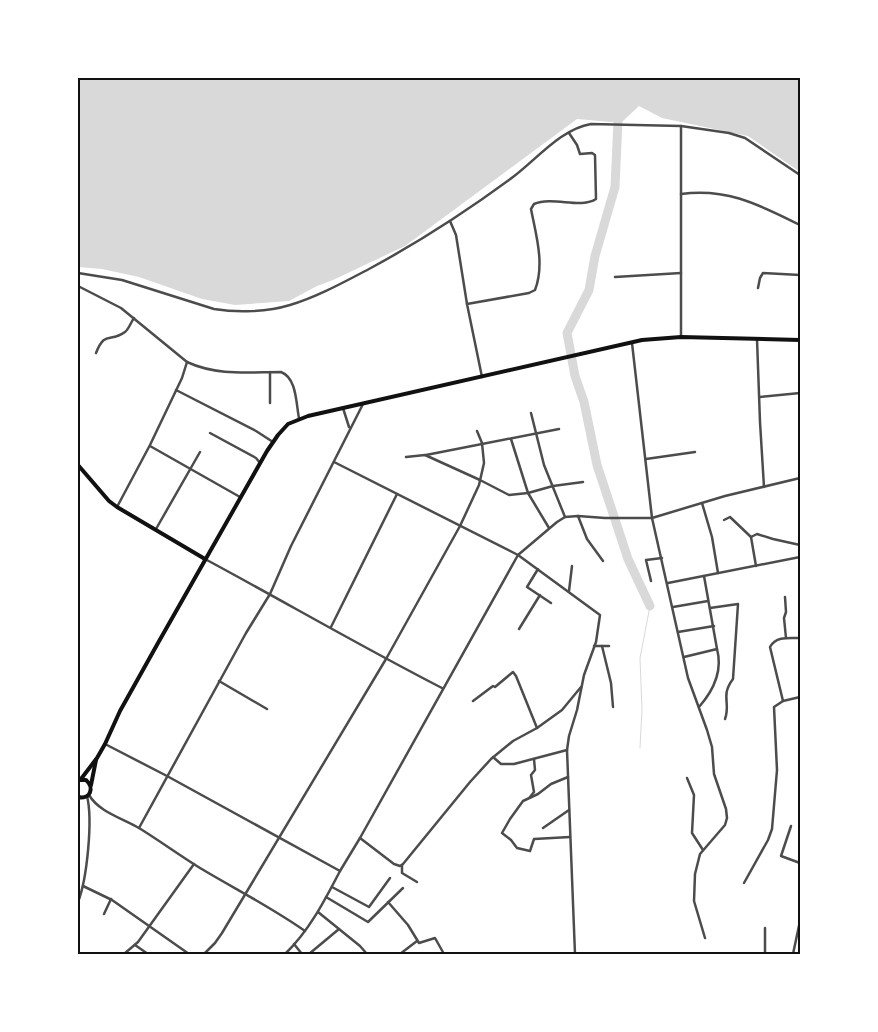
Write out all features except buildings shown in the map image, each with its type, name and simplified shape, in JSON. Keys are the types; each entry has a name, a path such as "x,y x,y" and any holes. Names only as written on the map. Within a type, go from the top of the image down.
{"highway":[{"path":"78,779 97,758 120,712 260,463 283,429 299,418 652,339 681,337 800,340"},
{"path":"78,465 109,501 117,507 205,559"},
{"path":"78,802 80,797 88,795 97,758"},
{"path":"78,779 88,781 91,786"}],"street":[{"path":"78,273 122,280 214,309 226,311 279,307 299,302 349,280 450,222 516,176 569,133 583,125 602,123 681,126 729,133 745,138 800,175"},
{"path":"681,126 681,337"},
{"path":"467,304 529,293 535,290 540,264 531,209 534,204 549,200 588,202 596,199 595,155 592,153 580,154 578,145 569,133"},
{"path":"681,194 709,193 733,196 765,208 800,225"},
{"path":"450,222 456,235 467,304 482,377"},
{"path":"615,277 681,273"},
{"path":"758,288 763,273 800,276"},
{"path":"78,286 134,318 187,362 211,371 281,372 286,374 290,378 294,390 299,418"},
{"path":"96,353 103,340 127,331 134,318"},
{"path":"757,339 764,487"},
{"path":"632,343 652,518 674,607 688,678 712,747 714,774 724,801 727,818 725,825 698,860 694,901 705,938"},
{"path":"117,507 150,446 187,362"},
{"path":"270,372 270,403"},
{"path":"176,390 256,431 273,442"},
{"path":"760,397 800,393"},
{"path":"138,828 246,633 270,594 291,546 334,462 349,428 363,404"},
{"path":"342,408 349,428"},
{"path":"531,413 548,476 565,517"},
{"path":"406,457 559,429"},
{"path":"204,954 222,933 244,894 280,838 386,659 460,526 480,480 484,463 482,443 477,431"},
{"path":"210,433 256,458 260,463"},
{"path":"510,438 528,493 549,528"},
{"path":"150,446 240,497"},
{"path":"155,530 200,452"},
{"path":"646,460 696,452"},
{"path":"424,455 510,495 583,482"},
{"path":"334,462 518,555 600,615 594,646 586,666 567,750 576,954"},
{"path":"285,954 305,931 318,912 518,555 549,528 565,517 652,518 800,478"},
{"path":"331,627 397,494"},
{"path":"702,503 712,537 718,573"},
{"path":"578,516 587,539 603,561"},
{"path":"724,520 730,516 752,537 756,566"},
{"path":"752,537 757,534 800,545"},
{"path":"651,581 646,560 662,558"},
{"path":"668,583 800,558"},
{"path":"205,559 442,688"},
{"path":"569,591 572,566"},
{"path":"538,569 527,587 551,603"},
{"path":"699,707 709,693 719,672 720,662 704,576"},
{"path":"519,629 540,595"},
{"path":"786,597 784,618 786,638"},
{"path":"674,607 708,601"},
{"path":"710,608 738,604 733,679 727,688 728,712 725,719"},
{"path":"678,632 714,626"},
{"path":"783,701 770,647 777,640 800,638"},
{"path":"594,646 609,646"},
{"path":"602,646 611,683 613,707"},
{"path":"684,657 717,649"},
{"path":"473,700 492,686 495,687 513,672 537,728"},
{"path":"219,681 267,709"},
{"path":"417,882 402,872 402,865 470,782 493,757 513,741 537,728 562,710 581,687"},
{"path":"744,883 768,840 772,829 777,770 773,712 777,704 800,697"},
{"path":"105,744 340,870"},
{"path":"493,757 506,765 567,750"},
{"path":"530,798 534,792 531,775 535,770 534,759"},
{"path":"568,777 551,784 523,801 502,833 517,848 530,851 534,839 570,837"},
{"path":"687,778 694,795 692,833 704,850"},
{"path":"88,795 97,806 138,828 194,864 276,911 305,931"},
{"path":"78,902 83,886 87,854 88,795"},
{"path":"542,828 569,810"},
{"path":"791,826 781,856 800,863"},
{"path":"360,838 394,864 402,865"},
{"path":"124,954 135,945 194,864"},
{"path":"332,887 369,906 390,878"},
{"path":"83,886 111,900 189,954"},
{"path":"326,897 367,922 403,888"},
{"path":"104,914 111,900"},
{"path":"388,902 408,925 417,941 421,943 435,938 444,954"},
{"path":"318,912 360,946 367,954"},
{"path":"793,954 800,921"},
{"path":"765,928 765,953 775,954"},
{"path":"309,954 339,929"},
{"path":"400,954 417,941"},
{"path":"294,944 302,954"},
{"path":"135,945 148,954"}],"shaded area":[{"path":"78,78 800,78 800,172 748,136 662,118 639,106 623,121 611,122 577,119 405,246 317,286 289,301 235,305 202,299 139,277 102,269 78,267"}],"waterway":[{"path":"618,121 615,187 595,256 589,290 567,333 575,376 584,402 597,465 628,559 650,606"},
{"path":"640,748 642,710 640,658 650,606"}]}
